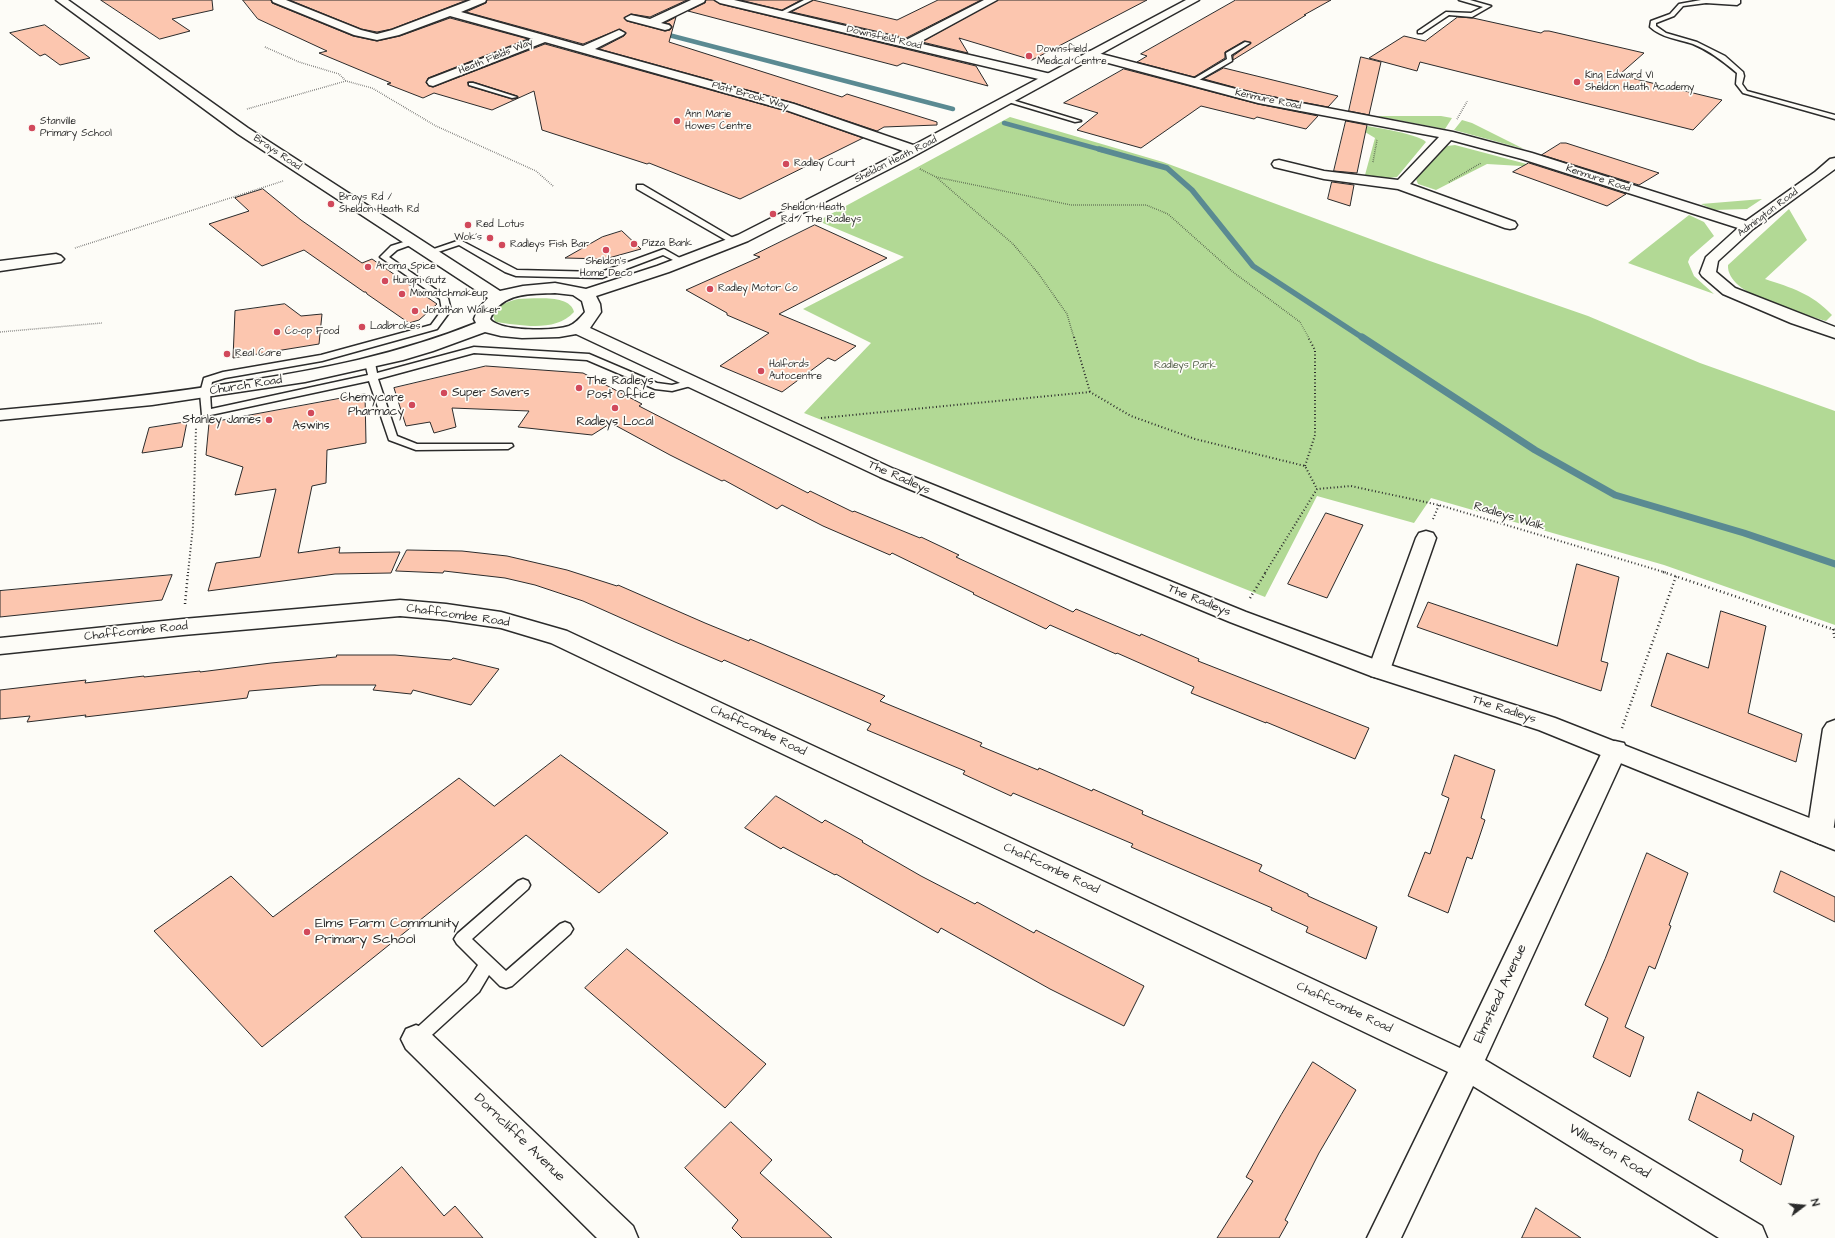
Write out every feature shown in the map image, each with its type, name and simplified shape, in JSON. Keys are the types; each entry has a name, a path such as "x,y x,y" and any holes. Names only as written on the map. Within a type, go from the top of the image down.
{"street":[{"name":"Brays Road","path":"61,0 222,116 306,173 499,298"},
{"path":"277,0 358,33 377,37 395,33 481,0"},
{"path":"651,22 700,0"},
{"name":"Downsfield Road","path":"720,0 1047,77"},
{"path":"907,44 992,0"},
{"name":"Sheldon Heath Road","path":"586,294 734,241 900,158 1047,77 1194,0"},
{"name":"Platt Brook Way","path":"450,12 790,107 914,150"},
{"path":"631,18 651,22 669,28"},
{"path":"583,50 619,33"},
{"name":"Heath Fields Way","path":"433,82 543,39"},
{"name":"Kenmure Road","path":"1090,55 1258,99 1448,135 1527,156 1748,226"},
{"name":"Heath Fields Way","path":"448,76 471,84"},
{"path":"1401,185 1448,135"},
{"name":"Admington Road","path":"1835,162 1820,175 1748,226 1711,260 1708,273 1715,281 1730,291 1835,333"},
{"path":"1279,164 1324,175 1401,185 1510,226"},
{"path":"0,266 56,259"},
{"path":"555,288 586,294 592,301 594,312 585,323 577,328 556,333 500,331 486,325 482,319 484,311 490,303 499,298 523,290 555,288"},
{"name":"Church Road","path":"0,415 205,398 312,376 372,370 486,325"},
{"name":"The Radleys","path":"577,328 887,473 1238,617 1379,670 1548,724 1828,836"},
{"path":"1379,670 1426,538"},
{"name":"Chaffcombe Road","path":"0,646 183,627 400,608 446,612 501,620 559,637 1467,1066"},
{"path":"1828,836 1835,729"},
{"name":"Elmstead Avenue","path":"1384,1238 1467,1066 1615,750"},
{"name":"Dorncliffe Avenue","path":"416,1039 621,1238"},
{"name":"Willaston Road","path":"1467,1066 1750,1238"}],"lane":[{"path":"780,14 808,0"},
{"path":"1420,32 1448,13 1472,15 1488,6 1462,0"},
{"path":"1737,0 1737,3 1706,1 1681,5 1672,15 1653,22 1653,27 1664,34 1695,43 1724,58 1740,72 1741,76 1739,84 1745,92 1835,117"},
{"path":"1192,82 1230,60 1228,54 1246,43"},
{"path":"471,84 514,97"},
{"path":"1007,100 1078,121"},
{"path":"640,187 734,241"},
{"path":"205,398 207,380 223,375 322,358 434,327 447,310 444,298 384,257 394,248 413,241"},
{"path":"429,252 460,242 508,270 524,273 602,275 664,252 681,261"},
{"path":"508,446 416,448 393,438 372,370 474,350 589,357 655,386 672,388 695,382"},
{"path":"523,885 462,939 506,981 565,929"},
{"path":"416,1039 473,987 487,964"}],"path":[{"path":"265,47 299,62 339,74 346,81 372,88 436,126 536,171 552,186"},
{"path":"222,116 346,81"},
{"path":"900,158 936,177 1013,244 1038,273 1067,314 1090,392"},
{"path":"936,177 1071,205 1146,205 1168,214 1233,272 1300,322 1315,350 1315,435 1305,466 1317,489 1238,617"},
{"path":"56,259 69,250 286,180"},
{"path":"0,332 102,322"},
{"path":"779,422 1090,392 1131,416 1195,439 1305,466"},
{"path":"183,627 193,526 196,405 205,398"},
{"name":"Radleys Walk","path":"1317,489 1351,486 1439,505 1676,576 1834,629"},
{"path":"1615,750 1676,576"},
{"path":"1834,629 1835,640"}],"green space":[{"path":"1376,116 1441,116 1452,118 1445,129"},
{"name":"Radleys Park","path":"1010,117 1163,162 1427,260 1588,316 1700,363 1835,411 1835,625 1664,565 1431,498 1414,523 1317,496 1265,597 804,413 871,343 803,309 904,257 818,221"},
{"path":"1462,120 1472,123 1524,149 1454,130"},
{"path":"1350,123 1402,133 1426,142 1397,177 1388,178 1365,175 1375,138"},
{"path":"1455,145 1538,167 1487,164 1436,190 1418,184 1416,179 1447,146"},
{"path":"1762,199 1747,209 1714,210 1701,204"},
{"path":"1789,209 1807,240 1765,279 1809,296 1832,315 1826,321 1767,302 1739,286 1731,276 1728,265"},
{"path":"1689,215 1704,222 1714,236 1690,257 1688,262 1694,276 1714,294 1628,263"},
{"path":"542,298 559,300 566,302 571,306 574,312 566,319 548,325 526,326 495,322 493,315 498,308 507,302 518,299"}],"building":[{"path":"101,0 212,0 213,10 172,19 190,31 160,39"},
{"path":"243,0 271,0 272,3 353,36 377,41 400,36 450,18 528,39 428,78 426,83 429,86 433,87 545,44 786,111 863,138 740,199 649,163 647,164 542,130 534,91 492,110 434,93 423,98 387,84 391,83 319,53 327,51 258,19","holes":["468,82 473,82 517,96 518,98 512,99 469,86"]},
{"path":"290,0 467,0 392,29 377,32 361,29"},
{"path":"487,0 687,0 650,17 631,14 624,18 627,21 665,31 670,30 672,27 670,24 665,23 676,17 669,42 842,97 847,94 937,122 937,125 884,127 877,131 794,103 599,49 624,36 626,33 620,29 583,44 466,12 486,3"},
{"path":"706,0 714,0 720,4 976,66 988,86 903,63 897,66 688,11 705,3"},
{"path":"741,0 801,0 782,10"},
{"path":"813,0 897,20 938,0 981,0 906,38 792,12"},
{"path":"998,0 1147,0 1032,60 959,38 968,53 922,42"},
{"path":"1236,0 1331,0 1304,15 1306,15 1233,60 1233,56 1251,43 1244,41 1225,52 1225,58 1194,77 1137,62 1147,56 1141,54"},
{"path":"1458,17 1473,18 1541,33 1544,31 1549,31 1644,53 1619,75 1722,100 1693,130 1420,62 1417,71 1369,58 1404,36 1425,41"},
{"path":"45,25 90,58 60,65 45,54 40,56 10,33"},
{"path":"1361,57 1381,62 1369,115 1349,111"},
{"path":"1224,68 1338,96 1328,107 1259,94 1204,79"},
{"path":"1124,69 1258,104 1318,116 1306,129 1257,117 1254,119 1201,106 1141,148 1077,130 1098,113 1064,103"},
{"path":"1346,121 1367,125 1357,173 1334,171"},
{"path":"1561,143 1566,143 1659,173 1639,185 1542,155"},
{"path":"1529,163 1626,194 1607,206 1513,172"},
{"path":"1332,182 1354,185 1350,206 1328,199"},
{"path":"263,189 301,220 362,263 372,259 437,304 419,320 409,323 304,250 262,266 209,224 249,211 235,198"},
{"path":"815,225 887,258 779,314 856,346 835,361 828,358 782,392 720,366 769,333 727,315 727,313 686,290 760,257 754,255"},
{"path":"622,231 641,249 605,259 565,258 602,237"},
{"name":"Co-op Food","path":"285,304 301,316 322,314 319,344 233,358 235,311"},
{"path":"486,366 583,373 642,404 639,406 808,493 810,491 853,512 854,511 920,538 921,537 959,555 956,557 1073,612 1076,609 1140,636 1141,634 1199,659 1198,661 1369,728 1355,759 1191,693 1194,687 1117,653 1116,654 1050,625 1046,629 892,553 890,555 823,526 782,505 777,509 724,480 722,481 670,455 611,423 592,435 518,427 529,411 452,408 456,427 434,433 430,422 406,426 394,388"},
{"path":"365,394 366,443 327,450 326,483 312,486 298,553 340,547 339,553 400,552 391,573 335,574 208,591 216,563 260,557 276,489 235,495 243,467 206,455 209,423"},
{"path":"187,422 182,447 142,453 149,428"},
{"path":"1326,513 1363,525 1327,598 1288,584"},
{"path":"407,550 462,551 507,556 567,570 617,586 618,585 705,623 749,641 750,639 885,696 880,701 982,743 980,746 1038,770 1039,768 1092,791 1093,789 1143,811 1142,814 1262,865 1259,871 1308,894 1308,896 1377,927 1366,959 1306,932 1308,927 1271,910 1272,908 1131,847 1133,844 1013,793 1011,796 963,774 965,771 867,730 871,724 724,660 722,662 675,642 583,601 535,585 505,578 444,571 443,573 396,571"},
{"path":"1577,564 1619,577 1601,661 1608,663 1601,691 1417,627 1428,602 1557,646"},
{"path":"172,575 162,600 0,617 0,591"},
{"path":"1721,611 1766,626 1748,713 1802,734 1796,762 1651,706 1667,653 1708,668"},
{"path":"337,655 395,655 451,660 453,658 499,669 471,705 413,690 411,694 373,690 376,685 321,685 249,691 247,698 85,717 86,715 27,722 30,716 0,719 0,690 86,680 85,683 144,676 200,672 336,657"},
{"path":"561,755 668,833 599,893 526,835 262,1047 154,931 231,876 273,917 459,778 494,806"},
{"path":"1455,755 1495,770 1481,818 1485,820 1472,859 1467,857 1448,913 1408,896 1425,852 1430,854 1449,798 1442,795"},
{"path":"776,796 822,823 825,820 921,876 975,904 977,902 1034,933 1036,930 1144,986 1124,1026 1050,989 941,928 938,933 836,874 835,875 783,847 781,849 745,828"},
{"path":"1647,853 1688,873 1655,969 1649,966 1625,1027 1644,1037 1630,1077 1593,1057 1608,1018 1585,1005"},
{"path":"1781,871 1835,897 1835,922 1774,892"},
{"path":"627,949 766,1064 725,1108 585,988"},
{"path":"1313,1062 1356,1090 1319,1153 1285,1220 1288,1222 1279,1238 1217,1238 1253,1181 1246,1177"},
{"path":"1698,1092 1751,1121 1753,1113 1794,1136 1781,1185 1740,1161 1743,1150 1689,1120"},
{"path":"731,1122 772,1160 760,1173 832,1238 742,1238 732,1228 738,1220 685,1168"},
{"path":"402,1167 444,1216 455,1206 483,1238 362,1238 345,1217"},
{"path":"1536,1208 1581,1238 1522,1238"}],"waterway":[{"path":"661,33 953,109"},
{"path":"1004,123 1102,150"},
{"path":"1099,149 1167,168 1192,190 1253,266 1363,338"},
{"path":"1362,337 1535,450 1615,495 1744,533 1835,564"}],"place":[{"name":"Downsfield Medical Centre","path":"1029,56"},
{"name":"King Edward VI Sheldon Heath Academy","path":"1577,82"},
{"name":"Ann Marie Howes Centre","path":"677,121"},
{"name":"Stanville Primary School","path":"32,128"},
{"name":"Radley Court","path":"786,164"},
{"name":"Brays Rd / Sheldon Heath Rd","path":"331,204"},
{"name":"Sheldon Heath Rd / The Radleys","path":"773,214"},
{"name":"Red Lotus","path":"468,225"},
{"name":"Wok's","path":"490,238"},
{"name":"Pizza Bank","path":"634,244"},
{"name":"Radleys Fish Bar","path":"502,245"},
{"name":"Sheldon's Home Deco","path":"606,250"},
{"name":"Aroma Spice","path":"368,267"},
{"name":"Hungri Gutz","path":"385,281"},
{"name":"Radley Motor Co","path":"710,289"},
{"name":"Mixmatchmakeup","path":"402,294"},
{"name":"Jonathan Walker","path":"415,311"},
{"name":"Ladbrokes","path":"362,327"},
{"name":"Co-op Food","path":"277,332"},
{"name":"Real Care","path":"227,354"},
{"name":"Halfords Autocentre","path":"761,371"},
{"name":"The Radleys Post Office","path":"579,388"},
{"name":"Super Savers","path":"444,393"},
{"name":"Chemycare Pharmacy","path":"412,405"},
{"name":"Radleys Local","path":"615,408"},
{"name":"Aswins","path":"311,413"},
{"name":"Stanley James","path":"269,420"},
{"name":"Elms Farm Community Primary School","path":"307,932"}]}
